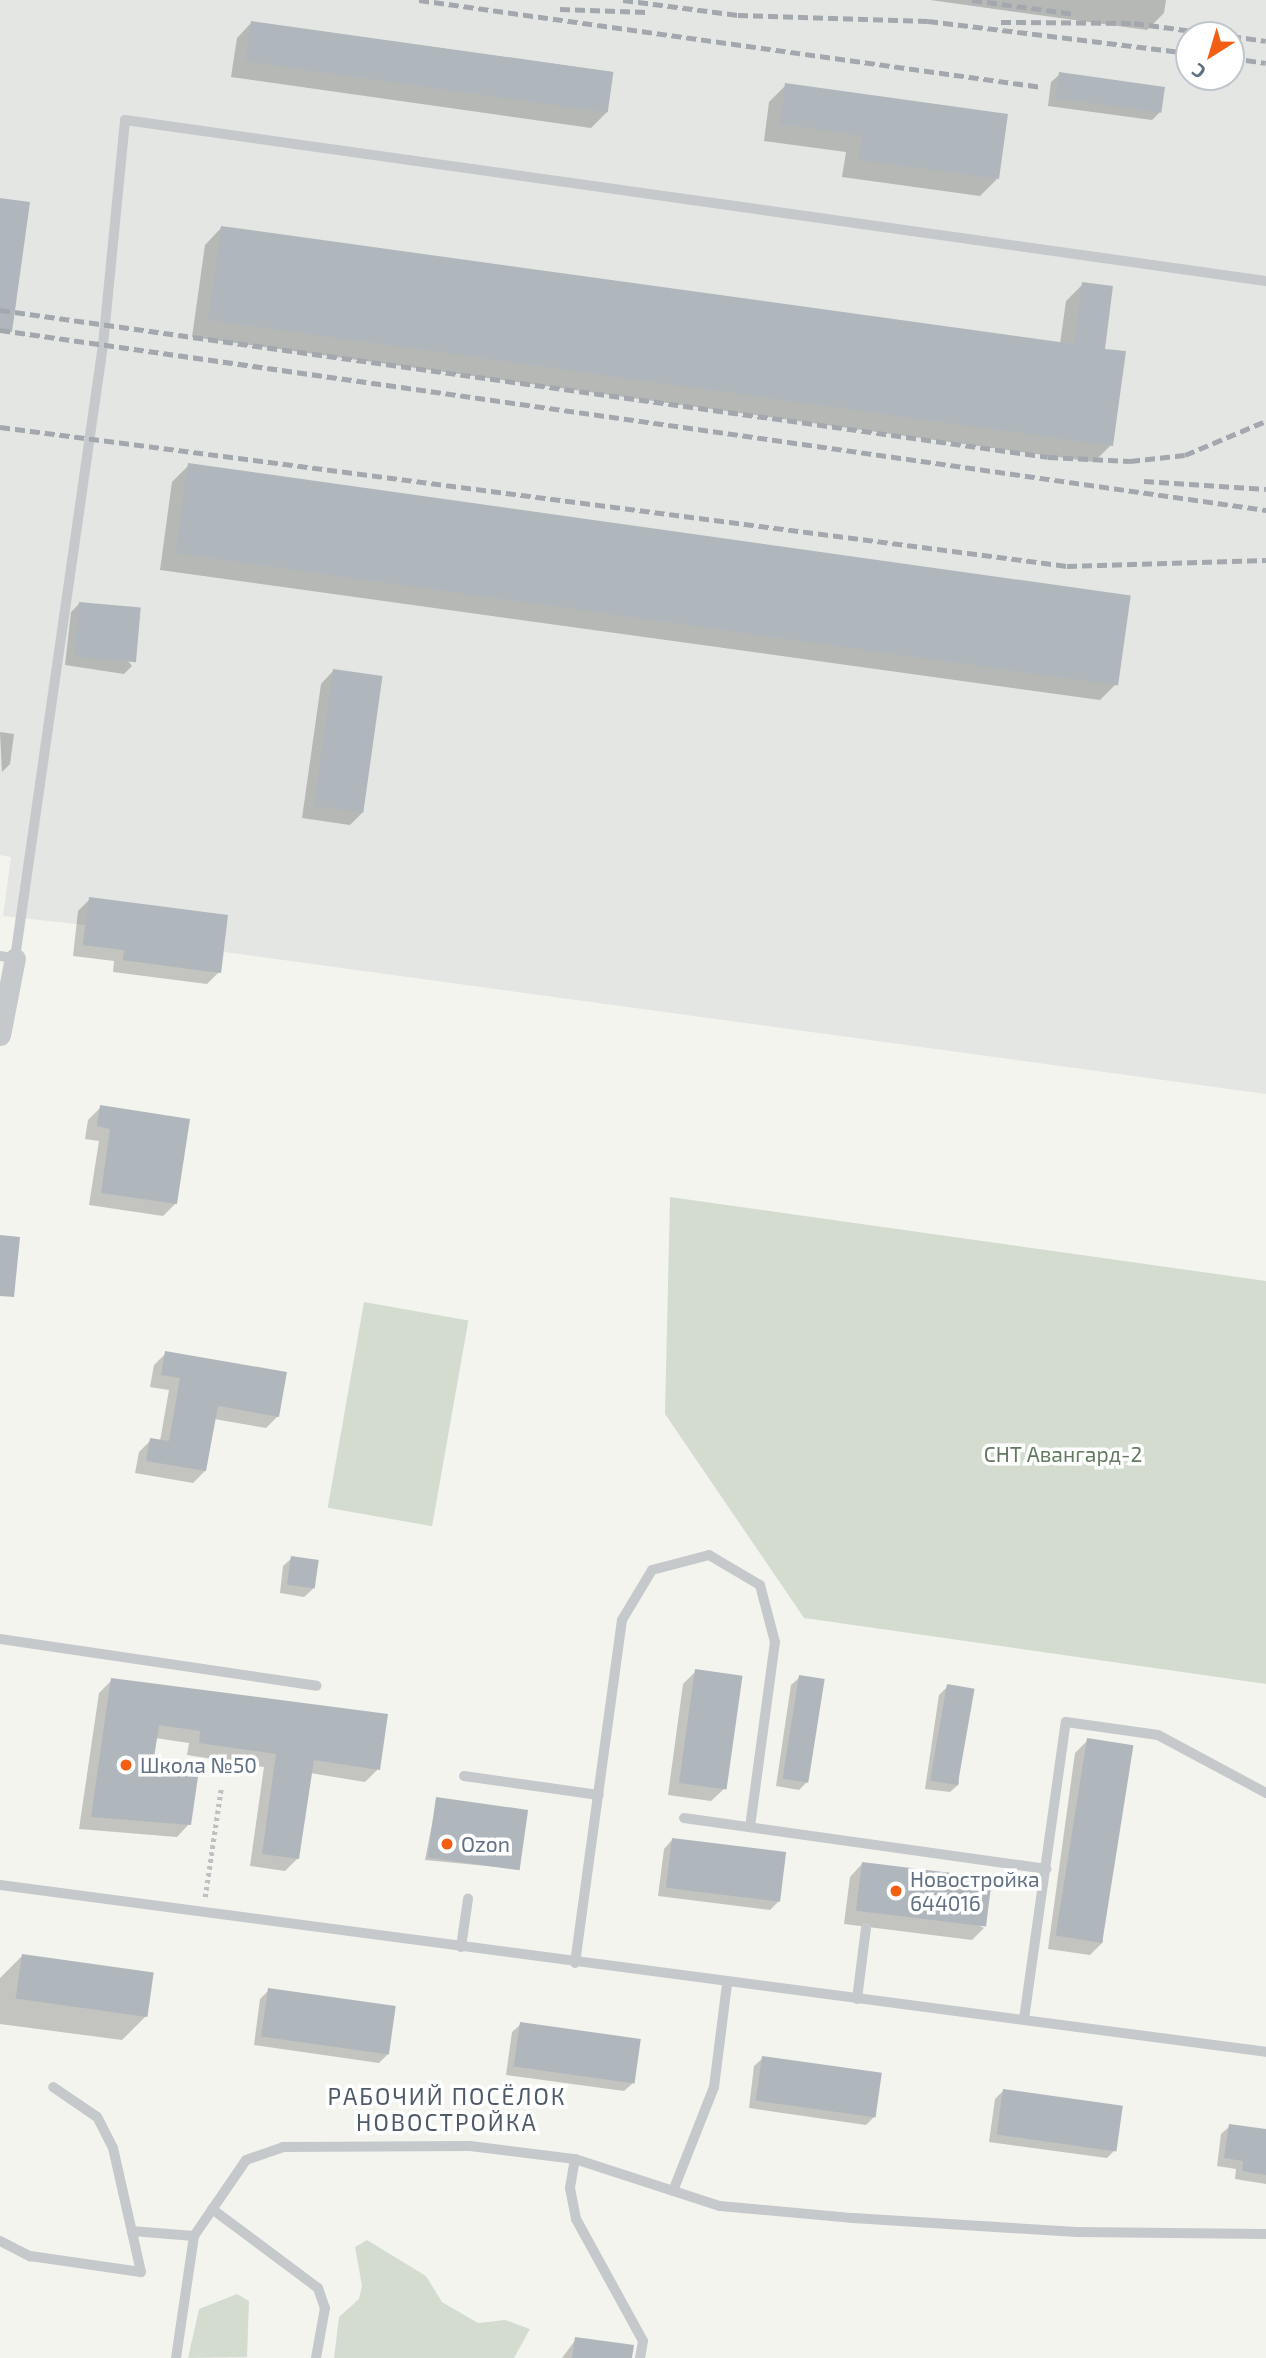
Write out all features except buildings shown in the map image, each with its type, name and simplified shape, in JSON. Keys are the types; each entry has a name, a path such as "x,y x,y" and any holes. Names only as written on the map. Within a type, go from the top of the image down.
{"street":[{"path":"0,1035 7,957"}],"lane":[{"path":"7,957 103,345 125,120 1266,281"},
{"path":"575,1963 622,1620 652,1570 709,1555 760,1585 775,1642 750,1827"},
{"path":"0,1639 317,1686"},
{"path":"1024,2019 1066,1722 1158,1735 1266,1793"},
{"path":"464,1776 598,1795"},
{"path":"684,1818 1045,1869"},
{"path":"0,1885 575,1963 1266,2052"},
{"path":"461,1947 468,1899"},
{"path":"858,1999 866,1928"},
{"path":"673,2191 714,2087 727,1983"},
{"path":"0,2241 30,2256 141,2272 103,2128 53,2087"},
{"path":"176,2358 194,2236 246,2160 283,2147 470,2146 575,2159 720,2206 853,2218 1077,2232 1266,2234"},
{"path":"575,2159 570,2189 576,2219 643,2341 640,2358"},
{"path":"212,2209 318,2288 325,2308 316,2358"},
{"path":"132,2231 194,2236"}],"path":[{"path":"203,1912 221,1788"}],"shaded area":[{"path":"0,0 1266,0 1266,1094 224,952 221,973 123,960 124,950 83,945 85,925 3,916 11,857 0,855"}],"green space":[{"name":"СНТ Авангард-2","path":"670,1197 1266,1281 1266,1684 804,1618 665,1414"},
{"path":"364,1302 468,1320 432,1526 328,1508"},
{"path":"367,2240 426,2276 442,2302 478,2323 505,2320 530,2329 514,2358 334,2358 339,2317 359,2299 362,2286 355,2247"},
{"path":"237,2294 249,2301 247,2357 188,2358 199,2309"}],"railway":[{"path":"419,0 1042,87"},
{"path":"623,0 738,15 928,21 1175,51"},
{"path":"972,0 1075,14"},
{"path":"560,9 647,12"},
{"path":"1001,22 1134,23 1175,29"},
{"path":"1245,38 1266,41"},
{"path":"1245,60 1266,63"},
{"path":"0,310 1048,457 1130,461 1185,455 1266,421"},
{"path":"0,330 1266,510"},
{"path":"0,427 1067,566 1266,560"},
{"path":"1144,481 1266,489"}],"place":[{"name":"Школа №50","path":"126,1765"},
{"name":"Ozon","path":"447,1844"},
{"name":"Новостройка 644016","path":"896,1891"}],"district":[{"name":"РАБОЧИЙ ПОСЁЛОК НОВОСТРОЙКА","path":"447,2109"}]}
